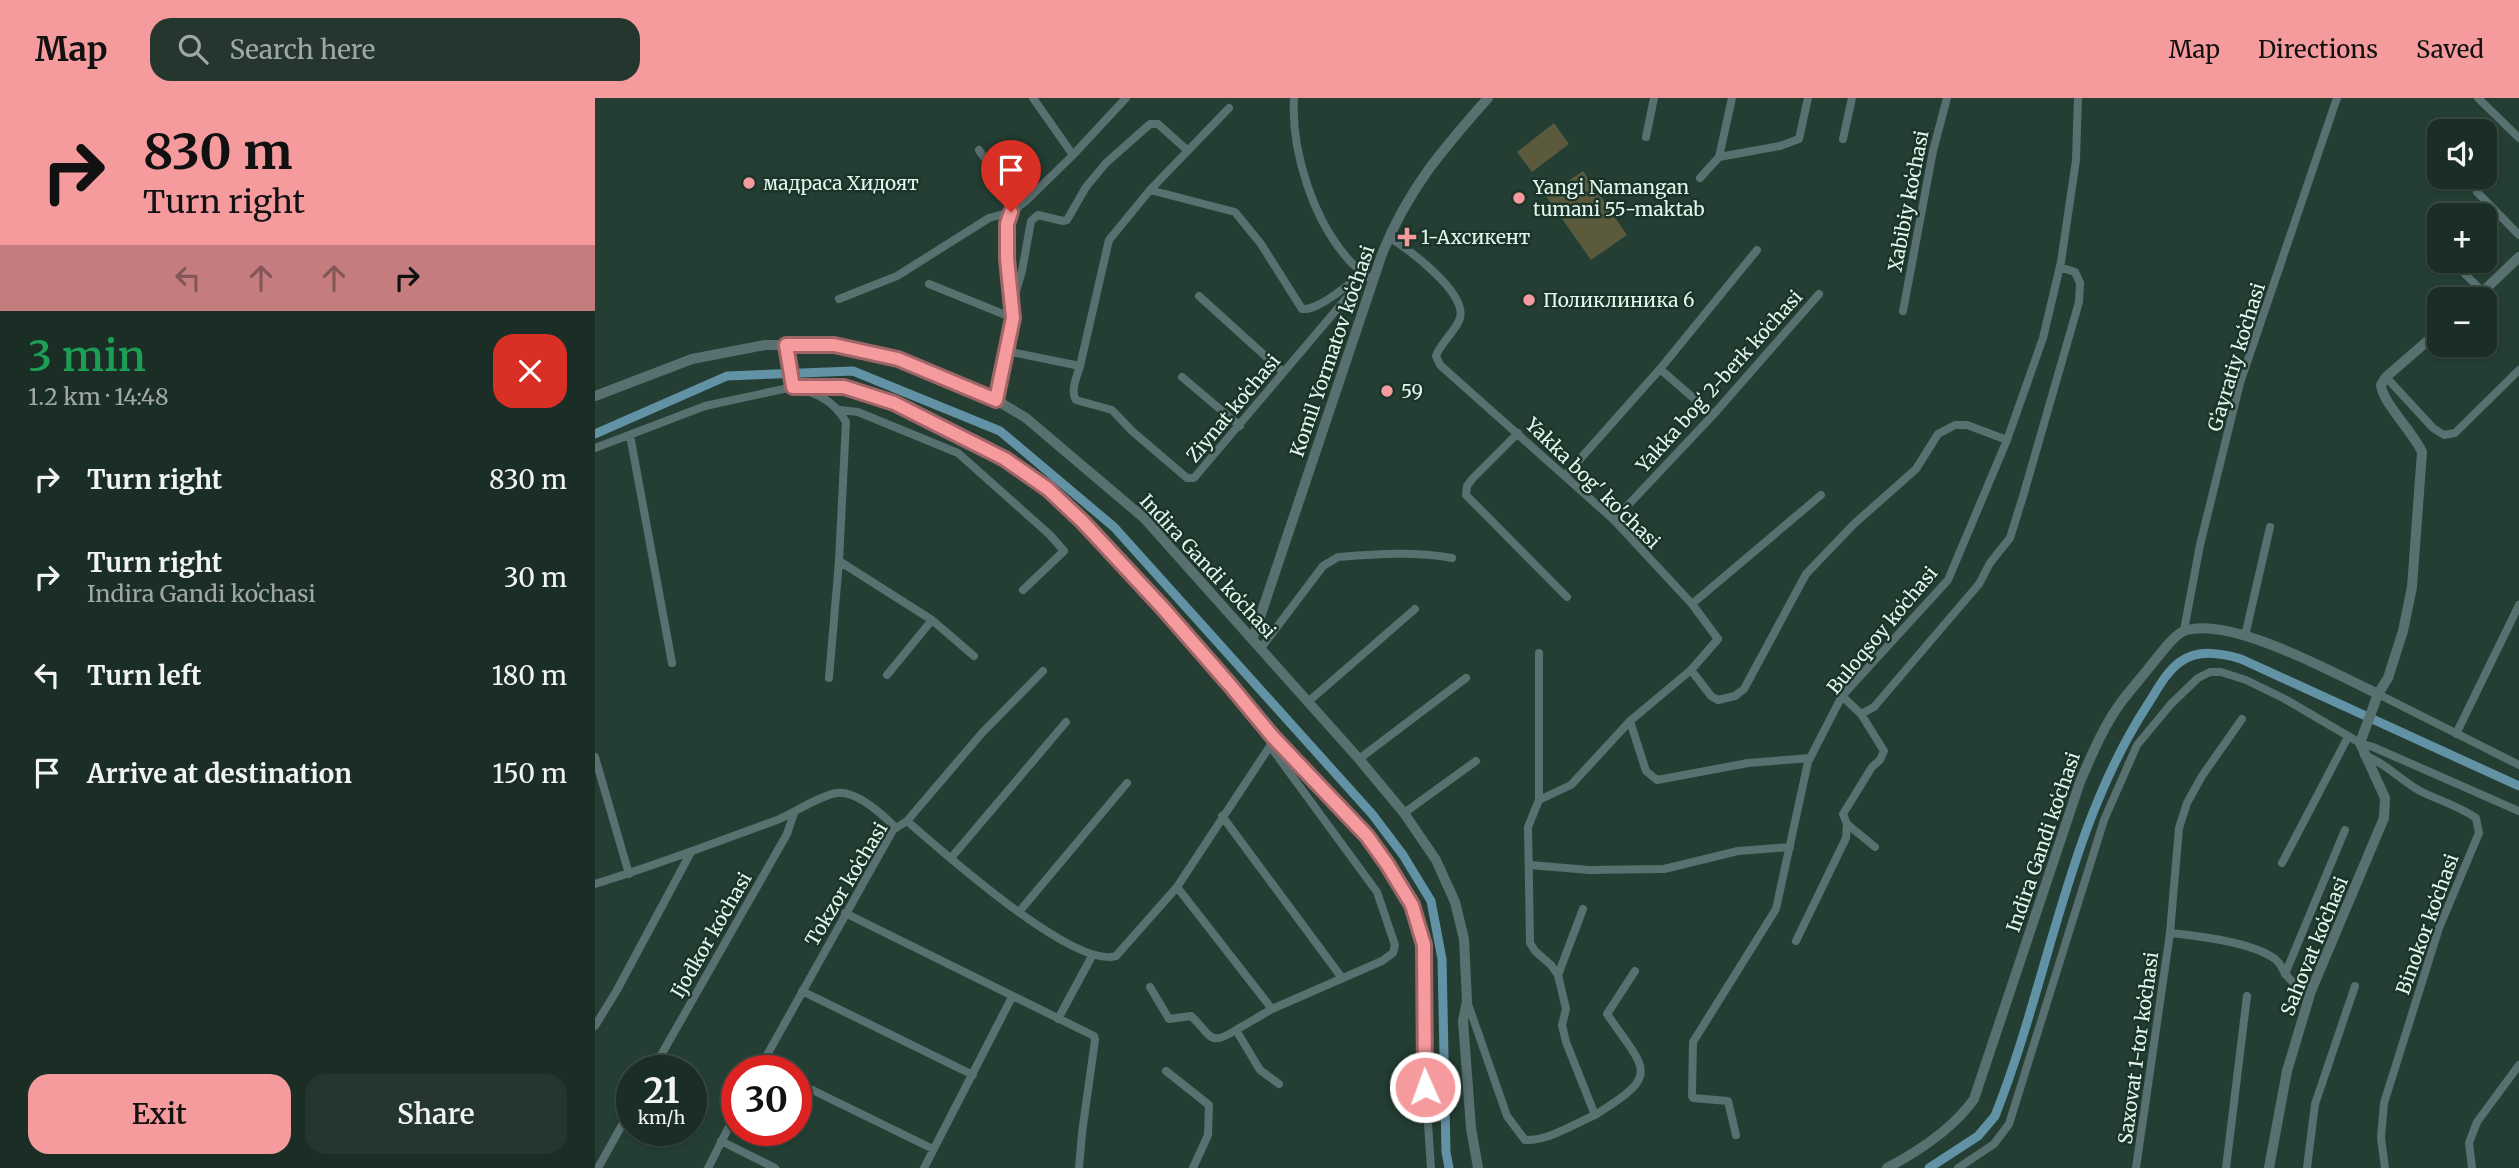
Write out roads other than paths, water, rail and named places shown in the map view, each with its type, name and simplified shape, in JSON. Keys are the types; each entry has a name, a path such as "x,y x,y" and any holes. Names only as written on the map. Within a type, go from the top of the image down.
{"street":[{"path":"1033,98 1073,155"},
{"path":"1294,98 1293,111 1300,162 1318,214 1348,259 1373,282"},
{"name":"Komil Yormatov koʻchasi","path":"1253,638 1389,237 1400,212 1436,156 1488,98"},
{"path":"1646,137 1654,98"},
{"path":"1700,178 1719,157 1732,98"},
{"path":"1719,157 1800,139 1808,98"},
{"path":"1843,139 1852,98"},
{"name":"Xabibiy koʻchasi","path":"1903,311 1933,151 1947,98"},
{"path":"2068,98 2078,99"},
{"name":"Gʻayratiy koʻchasi","path":"2184,630 2200,545 2240,383 2337,98"},
{"path":"2478,98 2519,138"},
{"path":"996,400 1013,318 1007,259 1007,224 1014,210 1073,155 1124,99"},
{"name":"Buloqsoy koʻchasi","path":"1736,1135 1728,1101 1692,1096 1693,1042 1776,909 1810,758 1842,696 1948,580 2007,440 2043,338 2060,267 2075,160 2078,99"},
{"name":"Ziynat koʻchasi","path":"1229,108 1150,190 1109,240 1074,390 1076,400 1112,410 1187,478 1193,478 1349,295 1354,280"},
{"path":"1011,307 1022,271 1031,221 1038,215 1067,220 1086,187 1106,163 1150,124 1158,124 1187,150"},
{"path":"979,150 1014,210"},
{"name":"Ziynat koʻchasi","path":"1150,190 1235,212 1261,244 1302,309 1309,310 1364,273"},
{"path":"2477,192 2519,235"},
{"path":"839,299 897,276 989,218 1014,210"},
{"name":"Yakka bog' ko'chasi","path":"1389,237 1425,263 1458,304 1460,318 1436,356 1440,365 1614,520 1692,604 1718,639 1691,670 1630,721 1571,785 1539,800"},
{"path":"1565,476 1660,369 1757,250"},
{"path":"2488,287 2519,257"},
{"path":"1861,714 1874,707 1927,646 1979,584 1990,563 2010,538 2053,399 2079,302 2080,283 2075,272 2060,267"},
{"path":"2461,273 2472,287"},
{"path":"929,284 1013,318"},
{"name":"Yakka bogʻ 2-berk koʻchasi","path":"1614,520 1713,415 1819,294"},
{"path":"1199,296 1283,372"},
{"path":"2360,743 2363,730 2396,656 2408,609 2422,464 2422,452 2418,443 2381,390 2381,385 2386,377 2427,341"},
{"name":"Indira Gandi koʻchasi","path":"595,396 692,359 765,345 787,351 834,345 898,359 996,400 1026,418 1144,518 1359,759 1404,813 1436,860 1455,902 1465,947 1467,1001 1463,1020 1471,1128 1478,1168"},
{"path":"787,351 793,387"},
{"path":"1006,351 1080,366"},
{"path":"1660,369 1713,415"},
{"path":"2386,377 2433,428 2444,435 2455,433 2519,370"},
{"path":"1182,377 1240,426"},
{"path":"793,387 815,393 839,410 846,422 839,561 829,678"},
{"path":"595,448 705,406 793,387 844,387 894,403 1005,459 1048,489 1083,522 1230,685 1377,892 1395,945 1393,954 1382,961 1272,1009 1223,1038 1208,1037 1191,1016 1169,1018 1150,987"},
{"path":"839,410 857,412 958,453 1050,535 1065,551 1023,590"},
{"path":"1691,670 1711,696 1718,700 1735,696 1751,680 1806,574 1854,524 1916,469 1938,433 1955,425 1967,425 2007,440"},
{"path":"1518,433 1473,478 1466,495 1567,597"},
{"path":"630,435 672,663"},
{"path":"1692,604 1821,495"},
{"path":"2245,636 2270,527"},
{"path":"1261,648 1323,566 1338,557 1387,553 1431,554 1452,558"},
{"path":"839,561 932,620 974,656"},
{"path":"2456,734 2519,605"},
{"path":"1309,701 1415,609"},
{"path":"887,675 932,620"},
{"path":"2184,630 2212,628 2245,636 2303,658 2376,700 2456,734 2519,765"},
{"name":"Indira Gandi koʻchasi","path":"1887,1168 1960,1117 1974,1099 2080,782 2095,747 2121,702 2168,645 2184,630"},
{"path":"1539,653 1539,800 1528,827 1530,943 1558,975 1566,1009 1563,1025 1566,1042 1595,1115"},
{"name":"Tokzor koʻchasi","path":"766,1055 895,827 907,821 982,733 1043,671"},
{"path":"1958,1168 2000,1138 2013,1117 2104,821 2137,745 2171,704 2198,678 2210,672 2221,672 2246,680 2285,699 2360,743 2519,811"},
{"path":"1359,759 1467,678"},
{"path":"1842,696 1861,714 1884,751 1843,814 1847,824 1875,847"},
{"name":"Saxovat 1-tor koʻchasi","path":"2136,1168 2170,933 2179,828 2202,776 2242,719"},
{"path":"1630,721 1646,771 1657,780 1748,763 1810,758"},
{"path":"951,858 1066,722"},
{"path":"2282,863 2348,737"},
{"path":"907,821 1019,912 1092,956 1109,958 1116,956 1177,887 1271,742"},
{"path":"1271,742 1367,836 1412,905 1420,924 1424,945 1424,1064 1431,1168"},
{"name":"Sahovat koʻchasi","path":"2269,1168 2287,1071 2311,991 2384,818 2383,792 2360,743"},
{"name":"Binokor koʻchasi","path":"2364,755 2379,761 2418,790 2467,811 2476,818 2479,833 2439,928 2384,1103 2381,1138 2385,1168"},
{"path":"595,757 629,874"},
{"path":"1404,813 1476,761"},
{"path":"1019,912 1127,783"},
{"path":"595,884 691,852 794,813 837,793 847,794 873,808 895,827"},
{"name":"Ijodkor koʻchasi","path":"661,1055 787,834 794,813"},
{"path":"1222,816 1342,978"},
{"path":"1796,941 1842,848 1847,824"},
{"path":"2285,974 2345,830"},
{"path":"1530,865 1589,870 1664,869 1738,851 1790,847"},
{"path":"595,1026 691,852"},
{"path":"1177,887 1272,1009"},
{"path":"1558,975 1583,909"},
{"path":"845,913 1094,1036 1079,1168"},
{"name":"Saxovat 1-tor koʻchasi","path":"2170,933 2215,937 2265,954 2276,960 2285,974 2298,986 2311,991"},
{"path":"1058,1019 1092,956"},
{"path":"1467,1001 1507,1116 1525,1140 1534,1140 1595,1115 1625,1096 1639,1083 1642,1070 1638,1059 1607,1014 1635,971"},
{"path":"2307,1168 2315,1104 2355,986"},
{"path":"802,991 974,1075"},
{"path":"924,1168 974,1075 1012,996"},
{"path":"2226,1168 2247,996"},
{"path":"1237,1030 1260,1070 1279,1084"},
{"path":"2472,1168 2469,1143 2477,1122 2519,1065"},
{"path":"1166,1071 1209,1105 1208,1135 1193,1168"},
{"path":"812,1090 933,1149"},
{"path":"598,1168 616,1136"},
{"path":"708,1168 721,1142"},
{"path":"729,1146 775,1168"}],"waterway":[{"path":"595,434 727,376 853,371 1000,431 1114,527 1372,814 1403,855 1431,901 1442,959 1446,1152 1449,1168"},
{"path":"1929,1168 1978,1136 1995,1116 2014,1064 2078,853 2098,802 2120,752 2148,704 2166,676 2180,662 2202,654 2241,659 2519,786"}],"place":[{"name":"мадраса Хидоят","path":"749,183"},
{"name":"Yangi Namangan tumani 55-maktab","path":"1519,198"},
{"name":"1-Ахсикент","path":"1407,237"},
{"name":"Поликлиника 6","path":"1529,300"},
{"name":"59","path":"1387,391"}]}
